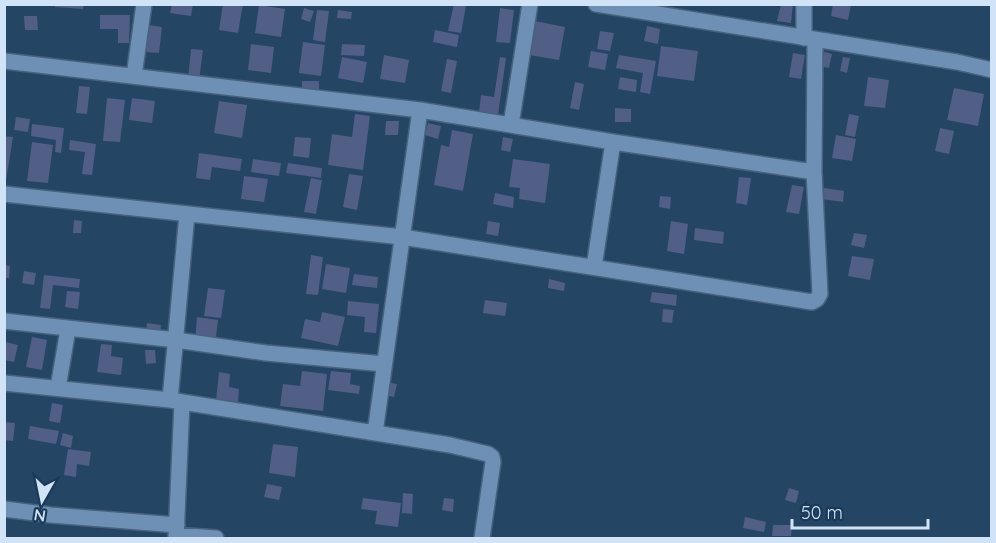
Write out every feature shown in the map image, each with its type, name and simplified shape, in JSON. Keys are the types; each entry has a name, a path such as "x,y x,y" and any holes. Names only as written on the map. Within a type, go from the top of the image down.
{"street":[{"path":"134,76 144,4"},
{"path":"511,125 530,4"},
{"path":"596,4 957,62 992,70"},
{"path":"4,194 402,237 812,302 817,300 820,294 809,39 804,4"},
{"path":"4,61 420,110 814,172"},
{"path":"375,433 420,110"},
{"path":"594,267 613,142"},
{"path":"176,533 176,340 187,214"},
{"path":"4,321 176,340 266,353 384,364"},
{"path":"58,388 68,329"},
{"path":"4,383 176,401 450,445 488,454 492,457 493,462 482,538"},
{"path":"4,509 216,538"}],"building":[{"path":"55,4 84,4 83,9 55,7"},
{"path":"172,4 193,4 191,16 170,13"},
{"path":"223,4 243,4 238,33 219,30"},
{"path":"454,4 466,6 461,33 448,31"},
{"path":"781,4 793,4 791,23 777,21"},
{"path":"833,4 851,4 848,20 831,16"},
{"path":"259,5 285,9 281,37 255,33"},
{"path":"304,8 314,11 310,22 301,19"},
{"path":"500,8 514,10 510,43 496,42"},
{"path":"317,10 329,11 325,42 313,40"},
{"path":"338,10 352,12 351,19 337,18"},
{"path":"100,15 130,15 129,43 118,43 118,29 100,29"},
{"path":"24,16 37,16 38,30 25,30"},
{"path":"535,21 565,27 559,60 529,55"},
{"path":"149,25 162,27 159,53 146,52"},
{"path":"647,26 660,29 658,44 644,41"},
{"path":"435,30 459,35 457,47 433,42"},
{"path":"600,31 614,33 610,51 597,49"},
{"path":"303,42 325,45 321,76 299,73"},
{"path":"251,44 274,47 271,73 248,70"},
{"path":"342,44 365,45 364,56 341,55"},
{"path":"661,46 698,51 694,81 657,76"},
{"path":"191,49 203,50 199,81 188,79"},
{"path":"591,51 608,54 605,70 588,67"},
{"path":"822,51 832,54 829,68 819,66"},
{"path":"793,53 805,55 801,79 789,77"},
{"path":"384,55 409,60 405,83 380,79"},
{"path":"619,55 656,61 650,94 640,92 643,73 616,68"},
{"path":"342,57 367,62 363,83 338,78"},
{"path":"500,57 506,58 498,115 479,112 481,95 494,97"},
{"path":"843,57 850,58 847,73 840,71"},
{"path":"447,59 457,61 451,93 441,91"},
{"path":"620,77 637,80 636,92 618,89"},
{"path":"868,77 889,80 885,108 864,106"},
{"path":"302,81 319,81 319,92 302,92"},
{"path":"575,82 584,84 579,110 570,108"},
{"path":"79,86 90,87 87,114 76,113"},
{"path":"954,88 984,94 978,126 947,120"},
{"path":"107,98 125,100 120,142 103,141"},
{"path":"132,98 155,101 152,123 129,120"},
{"path":"219,101 247,105 242,138 214,133"},
{"path":"615,108 631,109 631,122 615,122"},
{"path":"355,114 370,116 363,170 328,165 332,134 352,137"},
{"path":"849,114 859,116 855,137 845,135"},
{"path":"16,117 30,119 28,132 14,130"},
{"path":"386,121 399,121 398,135 385,135"},
{"path":"428,123 441,126 438,139 425,135"},
{"path":"32,124 64,128 61,153 55,152 56,140 31,136"},
{"path":"940,128 954,131 949,154 935,151"},
{"path":"452,130 473,134 463,191 434,185 441,145 449,147"},
{"path":"836,135 856,139 852,161 832,158"},
{"path":"4,136 13,137 6,181 4,181"},
{"path":"295,137 311,138 309,158 293,156"},
{"path":"503,137 513,139 510,152 501,150"},
{"path":"70,140 96,144 92,175 82,174 85,152 69,150"},
{"path":"32,142 53,145 48,183 27,181"},
{"path":"199,153 242,159 240,171 212,167 210,180 196,178"},
{"path":"253,159 281,163 279,176 251,172"},
{"path":"513,159 550,164 545,203 519,199 520,188 509,187"},
{"path":"288,163 322,168 321,178 286,173"},
{"path":"349,174 363,176 357,210 343,207"},
{"path":"244,176 268,179 264,202 241,199"},
{"path":"739,177 751,178 747,205 736,203"},
{"path":"311,178 322,180 316,214 304,212"},
{"path":"792,185 804,187 799,214 786,212"},
{"path":"824,188 844,191 843,202 822,199"},
{"path":"495,193 514,197 513,208 493,204"},
{"path":"660,196 671,197 670,209 659,207"},
{"path":"74,220 82,221 81,233 73,233"},
{"path":"488,221 500,223 498,236 486,234"},
{"path":"671,221 688,224 684,254 667,251"},
{"path":"695,228 724,232 723,244 694,240"},
{"path":"854,233 867,235 864,248 851,245"},
{"path":"311,255 323,257 318,295 306,294"},
{"path":"852,256 874,259 870,280 848,276"},
{"path":"326,264 350,268 346,293 322,289"},
{"path":"5,265 10,266 9,278 5,278"},
{"path":"24,271 36,273 34,285 22,283"},
{"path":"354,274 378,277 377,288 352,285"},
{"path":"44,275 80,279 79,288 53,285 50,309 40,308"},
{"path":"549,279 565,283 564,291 548,288"},
{"path":"208,288 225,290 221,318 204,316"},
{"path":"67,291 80,292 78,309 65,307"},
{"path":"652,292 677,295 676,306 650,302"},
{"path":"485,300 507,303 505,316 483,313"},
{"path":"348,301 379,304 376,333 364,332 365,317 347,315"},
{"path":"663,309 674,310 672,323 662,322"},
{"path":"322,312 345,317 338,346 301,338 305,319 320,322"},
{"path":"197,317 218,320 215,344 195,341"},
{"path":"147,323 161,325 160,337 146,335"},
{"path":"32,337 47,340 42,370 26,367"},
{"path":"6,342 18,345 14,362 4,360"},
{"path":"101,344 112,345 111,356 123,358 121,375 97,372"},
{"path":"145,350 155,350 156,363 146,364"},
{"path":"302,371 327,374 323,411 280,406 283,384 300,386"},
{"path":"331,371 351,373 350,384 360,386 359,394 328,390"},
{"path":"219,372 230,374 229,387 239,389 238,403 216,400"},
{"path":"384,382 397,384 394,397 381,394"},
{"path":"52,403 63,405 60,423 49,421"},
{"path":"4,422 15,423 13,441 4,440"},
{"path":"30,426 59,431 56,444 28,439"},
{"path":"63,433 73,436 71,448 60,445"},
{"path":"273,444 298,447 295,477 269,473"},
{"path":"68,449 91,452 89,466 77,464 76,477 64,475"},
{"path":"267,484 282,487 279,500 264,497"},
{"path":"789,488 799,491 796,503 785,500"},
{"path":"403,493 413,494 412,514 402,513"},
{"path":"363,498 401,503 398,527 375,524 377,511 361,509"},
{"path":"444,498 454,499 453,512 442,510"},
{"path":"745,517 766,522 764,532 743,528"},
{"path":"773,525 792,525 791,536 772,536"}]}
